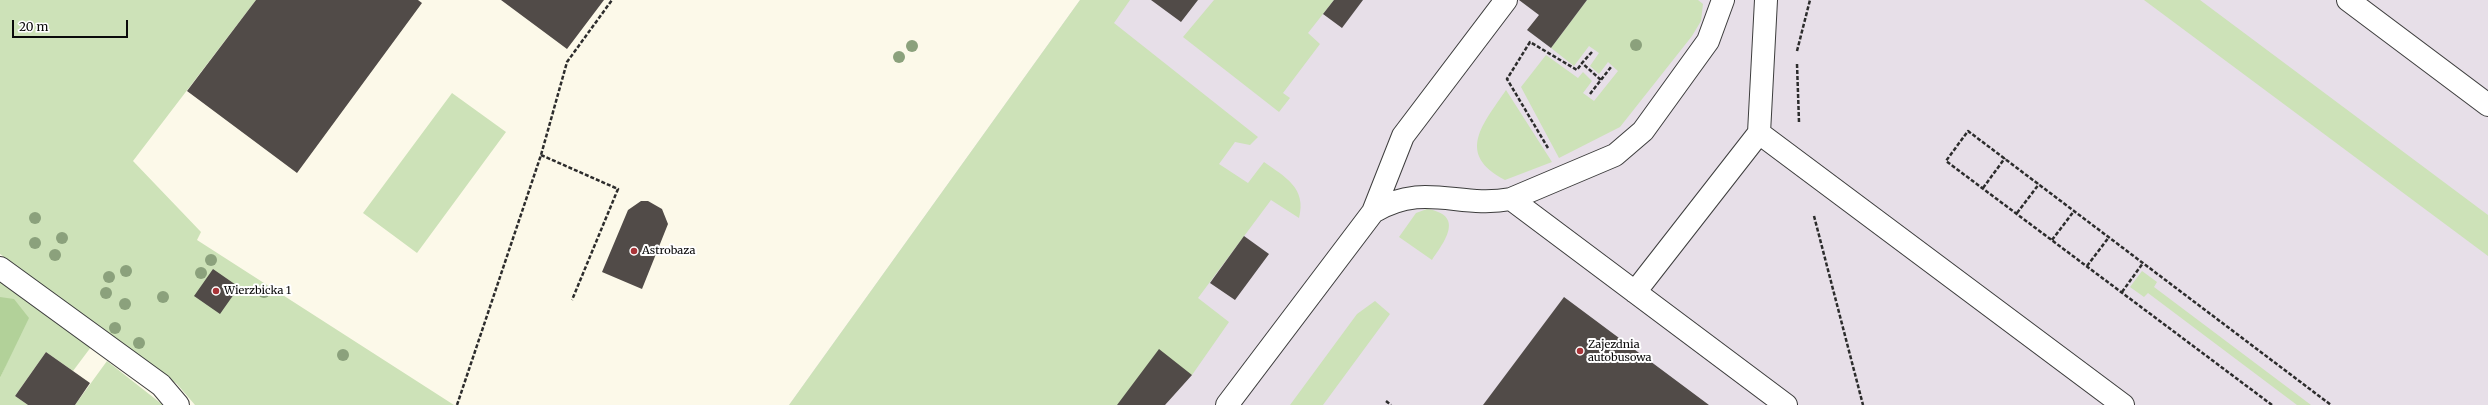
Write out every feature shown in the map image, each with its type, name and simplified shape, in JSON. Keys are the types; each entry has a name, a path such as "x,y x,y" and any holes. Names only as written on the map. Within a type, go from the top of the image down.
{"lane":[{"path":"1227,405 1373,212 1403,136 1506,0"},
{"path":"1373,212 1391,202 1412,196 1437,196 1494,202 1511,199 1615,155 1643,131 1708,41 1723,0"},
{"path":"1635,292 1759,133 1766,0"},
{"path":"2348,0 2488,105"},
{"path":"1759,133 2123,405"},
{"path":"1511,199 1786,405"},
{"path":"0,268 161,385 178,405"}],"path":[{"path":"457,405 541,155 567,62 612,0"},
{"path":"1565,176 1507,79 1530,42 1577,70 1592,52"},
{"path":"1582,64 1601,80"},
{"path":"1590,94 1611,67"},
{"path":"2272,405 1946,161 1968,131 2332,405"},
{"path":"541,155 618,190 572,300"},
{"path":"1983,188 2005,158"},
{"path":"2017,213 2039,184"},
{"path":"2052,240 2074,211"},
{"path":"2087,266 2109,236"},
{"path":"2122,292 2143,263"},
{"path":"1386,401 1391,405"}],"shaded area":[{"path":"1080,0 2488,0 2488,405 789,405"}],"green space":[{"path":"0,0 256,0 133,161 201,232 197,240 454,405 195,405 177,384 0,254"},
{"path":"1080,0 1130,0 1114,23 1258,137 1250,145 1235,142 1219,164 1248,183 1264,162 1292,184 1300,199 1301,208 1299,218 1271,200 1198,298 1229,322 1192,375 1117,405 789,405"},
{"path":"1214,0 1334,0 1308,33 1320,44 1283,93 1290,98 1279,112 1183,37"},
{"path":"1587,0 1698,0 1703,4 1701,21 1692,36 1620,127 1559,158 1521,87 1546,55 1578,78 1583,72 1592,81 1583,93 1594,101 1618,71 1608,62 1599,74 1590,66 1599,53 1589,46 1574,66 1551,48"},
{"path":"2144,0 2200,0 2488,215 2488,256"},
{"path":"1506,90 1552,162 1505,180 1490,170 1481,160 1477,149 1478,138 1482,127"},
{"path":"452,93 506,132 417,253 363,213"},
{"path":"1427,209 1439,212 1446,217 1449,223 1449,230 1446,237 1432,260 1399,237 1416,213"},
{"path":"2142,271 2157,282 2154,287 2311,405 2297,405 2148,293 2144,297 2130,287"},
{"path":"0,281 91,347 73,371 46,352 15,396 28,405 0,405 0,378 12,351 0,307"},
{"path":"0,297 14,299 29,318 0,378"},
{"path":"1375,301 1390,314 1323,405 1290,405 1357,314"},
{"path":"107,361 163,405 75,405"}],"building":[{"path":"256,0 418,0 422,3 297,173 187,91"},
{"path":"501,0 604,0 567,49"},
{"path":"1151,0 1198,0 1181,22"},
{"path":"1334,0 1363,0 1342,28 1323,14"},
{"path":"1519,0 1587,0 1551,48 1527,30 1539,15"},
{"name":"Astrobaza","path":"641,201 648,201 662,209 668,224 642,289 602,272 628,210"},
{"path":"1244,236 1269,254 1235,300 1210,283"},
{"name":"Wierzbicka 1","path":"213,269 239,287 220,314 194,296"},
{"name":"Zajezdnia autobusowa","path":"1564,297 1709,405 1483,405"},
{"path":"1159,349 1192,375 1165,405 1117,405"},
{"path":"46,352 90,383 75,405 28,405 15,396"}],"place":[{"name":"Astrobaza","path":"634,251"},
{"name":"Wierzbicka 1","path":"216,291"},
{"name":"Zajezdnia autobusowa","path":"1580,351"}]}
